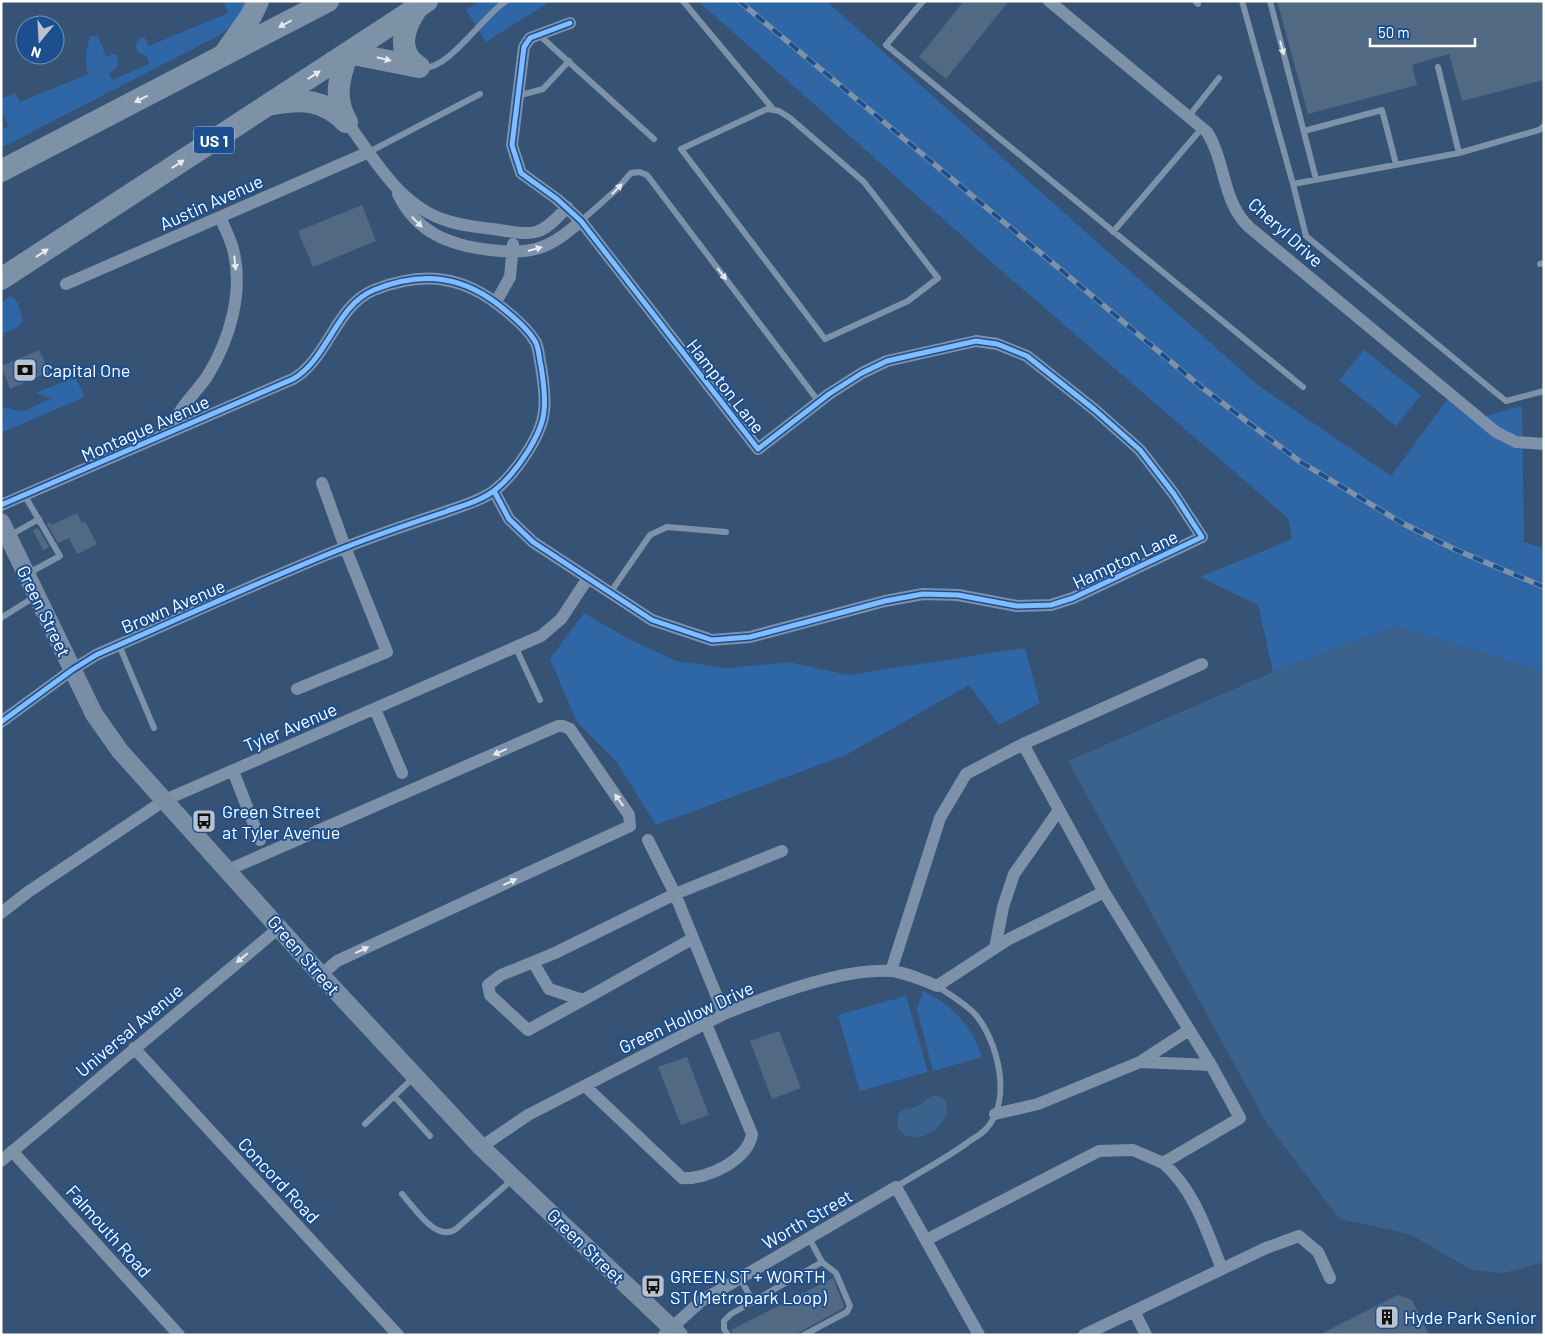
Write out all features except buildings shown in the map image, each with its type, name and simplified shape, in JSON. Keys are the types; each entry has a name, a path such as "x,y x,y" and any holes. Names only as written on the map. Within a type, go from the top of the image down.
{"highway":[{"path":"221,57 245,26 258,1"},
{"path":"1,171 328,1"},
{"path":"419,67 407,56 403,44 406,29 422,4"},
{"name":"US 1","path":"1,279 422,4"},
{"path":"347,122 339,105 338,94 348,53 419,67"},
{"path":"267,106 299,100 317,102 332,109 347,122"}],"street":[{"name":"Cheryl Drive","path":"1049,1 1202,128 1213,144 1230,198 1236,212 1244,222 1496,432 1516,442 1544,444"},
{"name":"Hampton Lane","path":"494,491 509,519 520,532 652,620 712,640 750,637 885,601 923,594 958,595 1017,606 1051,605 1073,598 1202,537 1174,494 1140,450 1095,410 1027,356 997,344 976,341 887,361 862,373 819,402 758,449 581,221 521,173 512,145 516,97 524,47 530,38 570,24"},
{"path":"347,122 395,187 403,204 416,222 452,244 512,252 529,251 548,244 581,221"},
{"name":"Austin Avenue","path":"66,284 369,152"},
{"path":"395,187 423,210 458,224 528,234 541,232 551,225 567,208"},
{"path":"175,429 176,415 202,385 215,363 226,339 233,315 236,291 235,260 220,217"},
{"path":"452,244 458,224"},
{"path":"496,302 510,277 514,232"},
{"name":"Brown Avenue","path":"1,722 72,670 119,645 345,547 472,502 494,491 518,466 534,440 544,412 543,377 536,344 515,318 496,302 465,284 436,278 404,281 372,290 347,311 318,355 300,375"},
{"name":"Montague Avenue","path":"1,505 26,496 300,375"},
{"path":"296,689 387,652 345,547 322,483"},
{"name":"Green Street","path":"5,529 94,714 120,751 280,927 321,975 481,1147 671,1332"},
{"name":"Tyler Avenue","path":"1,913 28,892 165,800 537,638 556,625 566,613 588,578"},
{"path":"891,971 940,818 966,774 1023,744 1202,664"},
{"path":"375,709 402,774"},
{"path":"228,870 558,726 570,729 629,814 630,826 337,961 321,975"},
{"path":"1023,744 1104,892 1211,1065 1240,1118 1163,1163"},
{"path":"233,771 260,840"},
{"path":"995,948 1003,907 1014,874 1059,810"},
{"path":"648,840 675,894 724,1014"},
{"path":"692,939 528,1030 490,995 488,985 501,975 533,962 675,894 782,851"},
{"path":"937,986 1008,939 1104,892"},
{"name":"Universal Avenue","path":"1,1161 280,927"},
{"path":"533,962 549,989 583,1000"},
{"name":"Green Hollow Drive","path":"481,1147 528,1115 724,1014 755,1002 864,971 891,971 937,986"},
{"path":"585,1086 675,1174 682,1178 693,1179 738,1160 750,1143 752,1134 706,1024"},
{"path":"995,1114 1038,1104 1140,1062 1188,1030"},
{"name":"Concord Road","path":"134,1048 398,1335"},
{"path":"1140,1062 1211,1065"},
{"path":"926,1240 1099,1152 1133,1150 1163,1163 1175,1173 1192,1199 1222,1268"},
{"name":"Falmouth Road","path":"12,1151 179,1335"},
{"path":"896,1186 980,1335"},
{"name":"Worth Street","path":"671,1332 701,1301 896,1186"},
{"path":"1084,1335 1222,1268 1266,1248 1299,1236 1318,1252 1330,1278"},
{"path":"1134,1311 1146,1335"}],"lane":[{"path":"419,67 430,68 440,64 486,16 506,1"},
{"path":"684,1 773,110 790,118 864,182 938,278 908,301 826,339 681,148 760,111 773,110"},
{"path":"923,1 886,45 1303,387"},
{"path":"1242,1 1306,236 1506,401 1544,391"},
{"path":"1270,1 1316,179"},
{"path":"539,35 570,61 654,139"},
{"path":"516,97 543,89 570,61"},
{"path":"1438,67 1459,153"},
{"path":"1188,116 1219,78"},
{"path":"369,152 480,94"},
{"path":"1304,131 1382,110 1396,164"},
{"path":"1293,184 1459,153 1539,130 1544,126"},
{"path":"1113,232 1202,128"},
{"path":"581,221 616,190 631,173 639,172 647,175 819,402"},
{"path":"26,496 60,556 26,575"},
{"path":"5,529 39,519"},
{"path":"610,593 650,535 667,527 726,532"},
{"path":"1,618 36,595"},
{"path":"119,645 154,728"},
{"path":"516,648 540,700"},
{"path":"896,1186 952,1154 986,1129 995,1114 1000,1095 999,1067 988,1034 973,1013 937,986"},
{"path":"365,1124 415,1076"},
{"path":"394,1096 430,1136"},
{"path":"402,1194 438,1232 448,1232 456,1229 514,1178"},
{"path":"804,1335 846,1312 850,1306 836,1273 822,1262 809,1238"},
{"path":"728,1335 724,1329 724,1321 731,1314 822,1262"},
{"path":"740,1278 753,1302"}],"shaded area":[{"path":"223,1 251,1 234,25 214,38 1,148 1,129 9,127 4,115 1,116 1,99 15,93 20,102 88,74 86,55 91,36 98,36 106,56 117,54 118,66 109,74 112,80 149,64 147,56 139,53 135,46 139,38 145,38 149,46 228,13"},
{"path":"480,1 551,1 486,42 466,10"},
{"path":"698,1 826,1 1259,386 1391,476 1452,393 1482,417 1522,406 1524,542 1544,548 1544,672 1396,626 1273,672 1258,605 1200,577 1292,539 1288,518 988,259"},
{"path":"11,296 18,303 23,321 17,328 1,334 1,303"},
{"path":"1364,350 1421,395 1396,426 1339,380"},
{"path":"75,377 85,397 1,433 1,424 5,422 1,416 2,408 5,407 22,412 52,398 36,393"},
{"path":"584,613 625,637 676,661 728,668 789,662 848,675 1025,648 1040,703 999,725 969,685 846,755 656,825 616,761 577,722 550,659"},
{"path":"1396,626 1544,672 1544,1262 1504,1273 1472,1270 1409,1234 1340,1219 1267,1124 1068,761 1273,672"},
{"path":"923,991 943,1003 960,1018 973,1036 982,1057 933,1071 917,1009"},
{"path":"906,996 928,1072 860,1091 838,1015"},
{"path":"932,1096 938,1096 945,1100 947,1110 944,1119 938,1127 920,1137 911,1137 903,1133 897,1125 899,1114 903,1110 918,1106"}],"railway":[{"path":"739,1 1200,386 1299,461 1402,523 1454,549 1544,587"}],"cycle path":[{"path":"494,491 509,519 533,542 652,620 712,640 750,637 885,601 923,594 958,595 1017,606 1051,605 1073,598 1202,537 1174,494 1140,450 1095,410 1027,356 997,344 976,341 887,361 862,373 829,394 758,449 581,221 557,199 521,173 512,145 524,47 530,38 570,23"},
{"path":"1,505 293,379 315,359 350,307 361,297 392,284 427,279 459,283 490,299 514,317 530,334 537,345 545,405 542,421 526,454 510,475 495,490 471,503 371,538 252,586 96,655 72,670 1,722"}],"place":[{"name":"Capital One","path":"25,370"},
{"name":"Green Street at Tyler Avenue","path":"204,821"},
{"name":"GREEN ST + WORTH ST (Metropark Loop)","path":"653,1286"},
{"name":"Hyde Park Senior","path":"1387,1317"}]}
